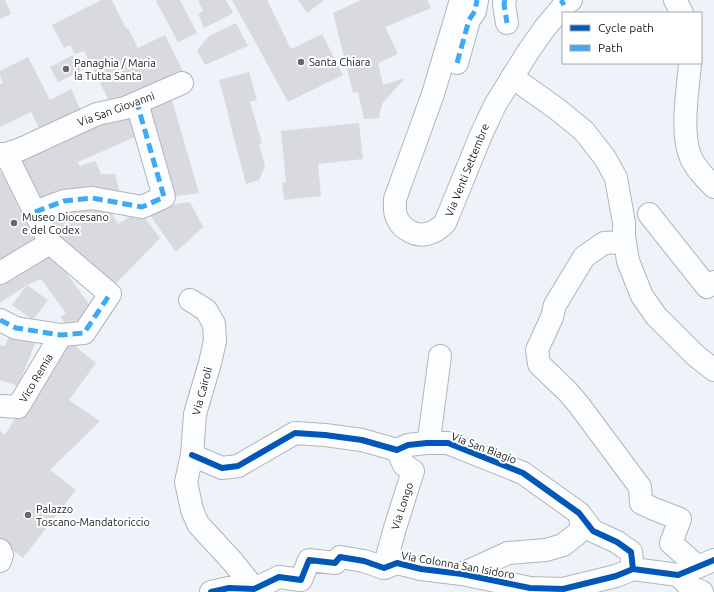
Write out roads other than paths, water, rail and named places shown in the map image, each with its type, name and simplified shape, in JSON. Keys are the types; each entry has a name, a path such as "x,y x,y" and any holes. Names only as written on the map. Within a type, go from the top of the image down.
{"street":[{"name":"Via Venti Settembre","path":"461,0 432,94 395,199 394,209 402,226 410,232 420,235 430,234 438,230 445,222 495,105 544,29 565,2"},
{"path":"457,63 469,20 475,11 477,0"},
{"path":"505,0 504,4 507,23"},
{"path":"675,0 681,12"},
{"path":"690,64 686,125 687,145 692,158 703,176 714,187"},
{"path":"512,77 584,130 605,158 616,178 624,223 628,261 642,296 656,316 695,355 714,370"},
{"name":"Via San Giovanni","path":"3,154 21,149 97,114 125,108 182,83"},
{"path":"35,212 64,200 92,198 142,207 164,197 137,103"},
{"path":"0,320 16,328 60,335 84,333 110,294 50,243 35,212 3,154"},
{"path":"649,214 707,287 714,282"},
{"path":"625,242 604,243 584,257 555,305 552,317 537,350 539,364 568,392 579,405 631,474 640,487 641,502 654,509 680,519 671,543 706,564"},
{"path":"0,274 50,243"},
{"name":"Via Cairoli","path":"190,300 206,310 214,324 215,341 195,414 192,455 186,482 192,510 198,524 233,562 255,591"},
{"name":"Vico Remia","path":"1,406 18,406 60,335"},
{"path":"427,443 430,432 440,356"},
{"path":"192,455 222,468 238,466 295,433 362,440 397,450"},
{"name":"Via San Biagio","path":"397,450 408,445 448,443 523,474 579,513 593,531 617,542 631,552 633,569"},
{"name":"Via Longo","path":"384,568 413,471 404,465 397,450"},
{"path":"462,574 508,553 546,550 562,545 577,534 582,526 579,513"},
{"path":"0,550 2,554 0,561"},
{"name":"Via Colonna San Isidoro","path":"255,591 279,577 301,580 309,560 335,563 340,557 364,561 384,568 397,563 421,569 462,574 530,590 563,589 616,576 633,569"},
{"path":"633,569 678,575 706,564"},
{"path":"678,575 690,587 702,592"},
{"path":"211,592 230,588 255,591"}],"place":[{"name":"Santa Chiara","path":"301,62"},
{"name":"Panaghia / Maria la Tutta Santa","path":"66,69"},
{"name":"Museo Diocesano e del Codex","path":"14,223"},
{"name":"Palazzo Toscano-Mandatoriccio","path":"28,515"}]}
